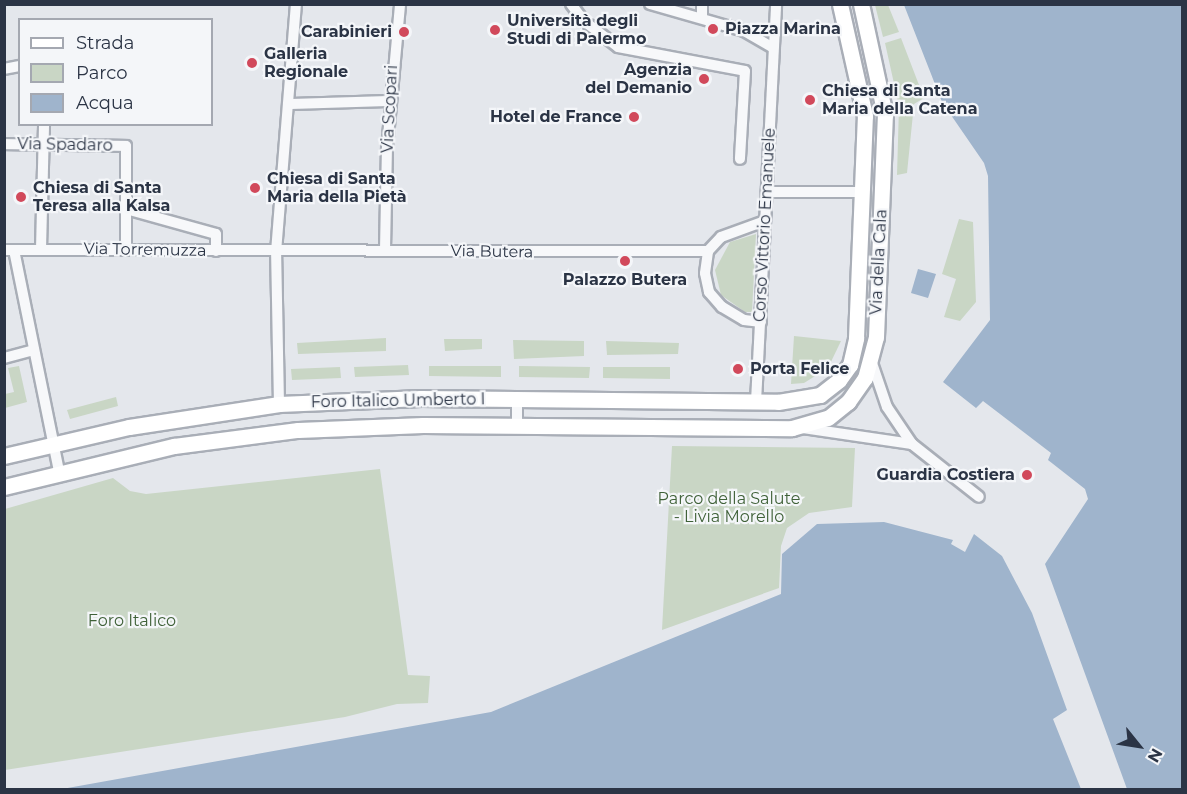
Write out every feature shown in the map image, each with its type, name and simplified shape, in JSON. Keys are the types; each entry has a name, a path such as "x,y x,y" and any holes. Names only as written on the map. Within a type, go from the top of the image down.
{"main road":[{"name":"Via della Cala","path":"751,402 793,402 820,395 839,380 850,365 856,338 863,192 864,105 840,4"},
{"name":"Via della Cala","path":"742,428 800,428 839,411 857,391 872,363 885,116 861,4"},
{"name":"Foro Italico Umberto I","path":"4,456 169,420 279,405 381,398 751,402"},
{"path":"279,405 281,431"},
{"name":"Foro Italico Umberto I","path":"4,487 59,471 174,446 281,431 359,426 742,428"}],"street":[{"path":"279,405 276,252 296,4"},
{"name":"Via Scopari","path":"385,250 391,101 400,4"},
{"path":"571,4 608,43 745,71 740,159"},
{"path":"650,4 702,17 744,31 774,48"},
{"path":"702,4 702,17"},
{"name":"Corso Vittorio Emanuele","path":"751,402 760,322 776,4"},
{"path":"288,104 391,101"},
{"path":"41,249 42,146 45,126"},
{"name":"Via Spadaro","path":"4,144 126,146 126,209"},
{"path":"767,192 863,192"},
{"path":"126,250 126,209 216,234 216,251"},
{"path":"760,322 732,315 715,301 706,283 708,251 721,237 765,221"},
{"path":"9,250 34,350 59,471"},
{"name":"Via Torremuzza","path":"9,250 276,252"},
{"name":"Via Butera","path":"276,252 708,251"},
{"path":"4,358 34,350"},
{"path":"872,363 887,407 912,444 979,497"},
{"path":"517,400 517,426"},
{"path":"800,428 912,444"}],"green space":[{"path":"875,5 888,5 899,32 883,37"},
{"path":"901,38 924,98 914,104 907,173 897,175 899,106 885,43"},
{"path":"959,219 973,222 976,302 960,321 944,317 956,279 942,274"},
{"path":"756,234 752,312 745,312 721,295 715,270 730,242"},
{"path":"794,336 841,341 828,368 804,383 791,384"},
{"path":"386,338 386,351 298,354 297,343"},
{"path":"444,339 482,339 482,349 445,351"},
{"path":"513,340 584,341 584,356 514,359"},
{"path":"606,341 679,343 678,354 607,355"},
{"path":"408,365 409,375 355,377 354,367"},
{"path":"19,366 27,402 5,408 5,394 14,392 8,368"},
{"path":"429,366 501,366 501,377 429,376"},
{"path":"519,366 590,367 589,378 519,377"},
{"path":"340,367 341,378 292,380 291,369"},
{"path":"603,367 670,367 670,379 603,378"},
{"path":"116,397 118,406 70,419 67,410"},
{"name":"Parco della Salute - Livia Morello","path":"672,446 855,448 852,507 809,513 787,528 781,546 779,588 662,630"},
{"name":"Foro Italico","path":"380,469 408,675 430,676 428,703 397,704 345,717 5,770 5,509 113,478 130,491 146,494"}],"water":[{"path":"904,5 1182,5 1182,789 1127,789 1045,564 1088,499 1085,489 1048,460 1051,453 983,401 976,408 943,382 990,320 988,176 984,163 942,102"},
{"path":"918,269 936,274 928,298 911,293"},
{"path":"884,522 953,540 951,544 965,552 974,534 1002,556 1032,613 1067,710 1053,719 1081,789 62,789 491,712 781,594 782,554 817,524"}],"place":[{"name":"Piazza Marina","path":"713,29"},
{"name":"Università degli Studi di Palermo","path":"495,30"},
{"name":"Carabinieri","path":"404,32"},
{"name":"Galleria Regionale","path":"252,63"},
{"name":"Agenzia del Demanio","path":"704,79"},
{"name":"Chiesa di Santa Maria della Catena","path":"810,100"},
{"name":"Hotel de France","path":"634,117"},
{"name":"Chiesa di Santa Maria della Pietà","path":"255,188"},
{"name":"Chiesa di Santa Teresa alla Kalsa","path":"21,197"},
{"name":"Palazzo Butera","path":"625,261"},
{"name":"Porta Felice","path":"738,369"},
{"name":"Guardia Costiera","path":"1027,475"}]}
